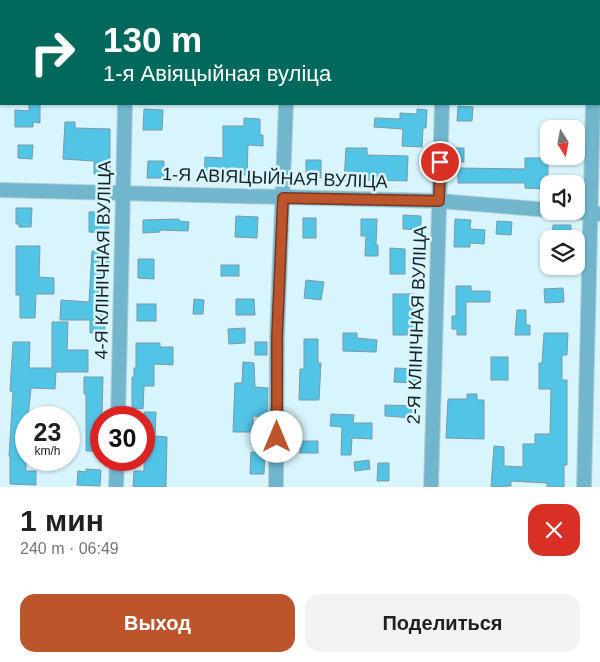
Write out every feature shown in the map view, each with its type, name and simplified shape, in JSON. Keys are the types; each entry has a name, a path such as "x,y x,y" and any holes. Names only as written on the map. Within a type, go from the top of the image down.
{"street":[{"name":"4-Я КЛІНІЧНАЯ ВУЛІЦА","path":"118,406 125,105"},
{"path":"276,487 277,337 286,105"},
{"name":"2-Я КЛІНІЧНАЯ ВУЛІЦА","path":"431,487 442,105"},
{"path":"584,487 595,214 593,105"},
{"name":"1-Я АВІЯЦЫЙНАЯ ВУЛІЦА","path":"0,190 439,201 540,209"},
{"path":"116,471 116,487"}],"building":[{"path":"29,105 40,105 40,123 33,122 33,127 15,127 15,110 29,111"},
{"path":"458,106 473,107 472,121 457,121"},
{"path":"144,109 163,110 162,130 143,130"},
{"path":"417,109 427,110 426,128 423,128 422,147 402,146 403,129 374,127 375,118 400,119 400,113 417,114"},
{"path":"244,118 260,119 260,135 263,135 263,146 248,145 247,175 218,175 218,177 204,178 205,157 223,158 223,126 244,126"},
{"path":"65,122 75,122 75,128 110,129 110,174 94,174 94,161 63,159"},
{"path":"18,145 33,145 32,159 18,158"},
{"path":"346,148 367,148 367,155 408,156 407,181 344,181"},
{"path":"451,148 464,148 464,162 451,162"},
{"path":"525,158 540,158 540,165 548,165 548,175 540,175 540,189 525,188 525,183 458,183 458,168 525,169"},
{"path":"306,160 321,160 321,178 306,177"},
{"path":"148,161 164,161 164,178 147,178"},
{"path":"16,208 32,208 31,227 19,227 19,224 16,224"},
{"path":"89,212 109,212 108,233 89,232"},
{"path":"403,215 421,216 421,230 403,229"},
{"path":"236,216 258,217 257,238 235,237"},
{"path":"303,218 316,218 316,238 303,238"},
{"path":"179,219 179,221 189,222 188,231 160,230 160,232 143,233 143,220"},
{"path":"361,219 377,219 376,245 378,245 378,256 365,256 366,236 361,236"},
{"path":"455,219 471,220 470,229 485,230 484,244 470,243 470,247 454,247"},
{"path":"497,221 512,222 511,235 496,234"},
{"path":"553,225 571,225 571,230 553,230"},
{"path":"16,246 40,246 39,277 54,278 54,294 36,294 35,318 20,318 20,295 16,295"},
{"path":"390,248 405,249 405,274 390,274"},
{"path":"92,251 109,252 109,271 107,271 104,300 105,333 90,333 90,320 60,320 61,300 89,302"},
{"path":"138,259 154,259 154,279 138,278"},
{"path":"221,265 239,265 239,276 221,276"},
{"path":"306,280 324,282 321,300 304,298"},
{"path":"456,286 471,286 471,291 490,291 490,302 466,302 466,335 457,335 457,329 452,329 452,316 456,316"},
{"path":"563,288 564,302 545,303 544,289"},
{"path":"393,294 414,294 414,307 417,307 417,323 414,323 414,335 393,335"},
{"path":"194,299 204,300 203,314 193,314"},
{"path":"236,299 254,299 255,315 236,315"},
{"path":"137,304 156,304 156,321 137,321"},
{"path":"517,310 526,310 526,325 530,325 530,335 515,335"},
{"path":"52,322 68,322 67,350 88,350 88,372 56,372 55,389 31,388 29,406 15,406 15,471 36,471 36,485 10,484 9,456 13,392 10,391 13,342 30,342 29,368 52,368"},
{"path":"245,328 245,343 229,344 228,329"},
{"path":"343,333 357,333 357,338 377,340 376,352 343,351"},
{"path":"544,333 568,333 567,355 562,355 562,380 567,380 567,465 564,465 564,487 547,487 547,483 511,481 511,486 491,487 494,446 504,447 504,466 523,467 523,444 535,444 535,434 550,434 551,389 539,389 539,363 542,363"},
{"path":"304,339 318,339 318,363 321,363 319,400 299,400 300,369 304,369"},
{"path":"255,342 267,342 267,355 255,355"},
{"path":"136,343 160,343 160,347 173,347 173,365 154,364 154,386 144,386 143,406 132,406 132,377 134,377 134,368 136,368"},
{"path":"491,357 508,357 508,380 491,380"},
{"path":"243,362 254,363 255,387 268,388 267,417 253,416 253,432 233,432 235,383 242,383"},
{"path":"395,368 418,369 417,383 394,382"},
{"path":"84,377 103,377 102,406 90,406 90,451 86,451 86,394 84,394"},
{"path":"467,394 477,394 477,400 484,400 484,439 446,438 448,399 467,399"},
{"path":"385,405 415,406 415,418 385,416"},
{"path":"331,414 354,415 353,423 372,423 372,439 352,438 351,455 341,455 342,427 330,426"},
{"path":"155,436 167,437 166,487 133,487 134,471 155,471"},
{"path":"300,441 318,441 318,453 300,453"},
{"path":"251,452 265,453 264,474 250,474"},
{"path":"369,460 370,469 355,471 354,462"},
{"path":"378,463 389,463 389,481 377,481"},
{"path":"86,469 101,471 100,486 77,485 78,471 86,472"}],"route":[{"path":"277,437 277,337 283,198 439,201 440,162"}]}
